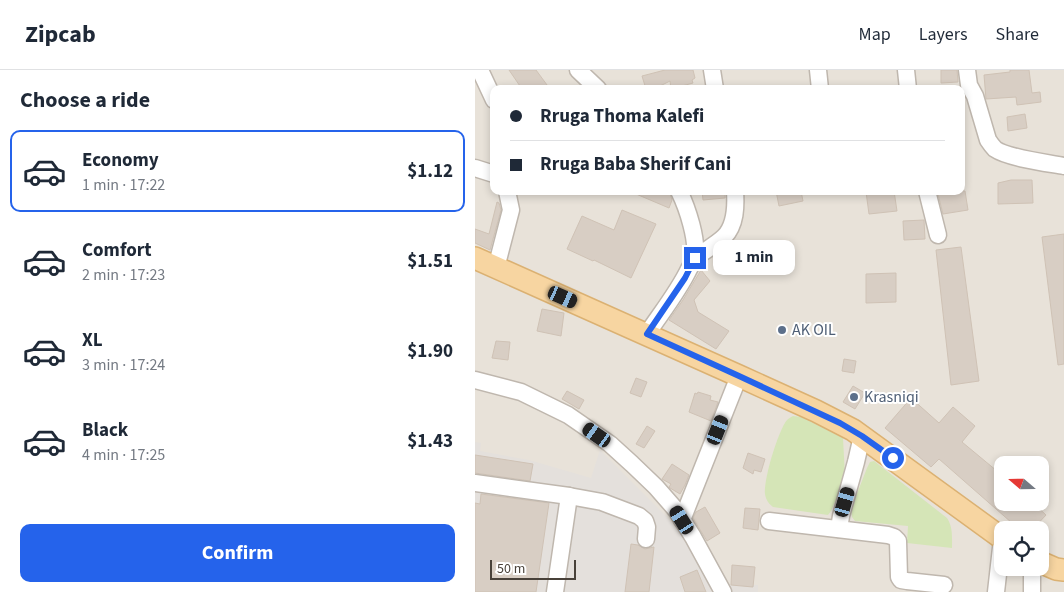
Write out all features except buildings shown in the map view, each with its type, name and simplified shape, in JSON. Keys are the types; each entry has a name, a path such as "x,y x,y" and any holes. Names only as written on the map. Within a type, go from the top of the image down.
{"main road":[{"path":"475,258 647,334 816,411 853,430 994,533"},
{"path":"1049,566 1064,570"}],"street":[{"path":"480,70 490,91"},
{"path":"577,70 594,85"},
{"path":"712,70 714,85"},
{"path":"818,70 820,85"},
{"path":"906,70 908,85"},
{"path":"967,70 969,85 975,96 991,145 998,150 1023,158 1064,166"},
{"path":"475,168 490,173"},
{"path":"496,268 511,210 508,195"},
{"path":"647,334 685,278 695,258 692,226 686,204 681,195"},
{"path":"695,258 725,236 735,215 735,195"},
{"path":"928,195 938,235"},
{"path":"682,520 739,376"},
{"path":"475,380 521,392 569,415 611,444 677,511 723,592"},
{"path":"839,529 862,436"},
{"path":"475,483 602,502 639,516 645,521 647,528 646,539"},
{"path":"555,592 569,496"},
{"path":"769,521 894,537 897,541 899,577 901,580 944,585"},
{"path":"996,592 998,576"},
{"path":"1032,576 1032,592"}],"shaded area":[{"path":"475,70 1064,70 1064,592 475,592"},
{"path":"475,442 481,443 480,451 529,460 591,478 600,450 666,516 688,544 711,585 758,585 758,592 475,592"}],"green space":[{"path":"793,416 801,417 843,438 845,476 828,515 773,507 766,498 766,478 776,445 783,426"},
{"path":"874,461 947,518 951,529 952,548 907,543 908,526 855,521 852,517 851,509 867,468 870,462"}],"place":[{"name":"AK OIL","path":"782,330"},
{"name":"Krasniqi","path":"854,397"}],"route":[{"path":"695,258 685,278 647,334 840,423 893,458"}]}
